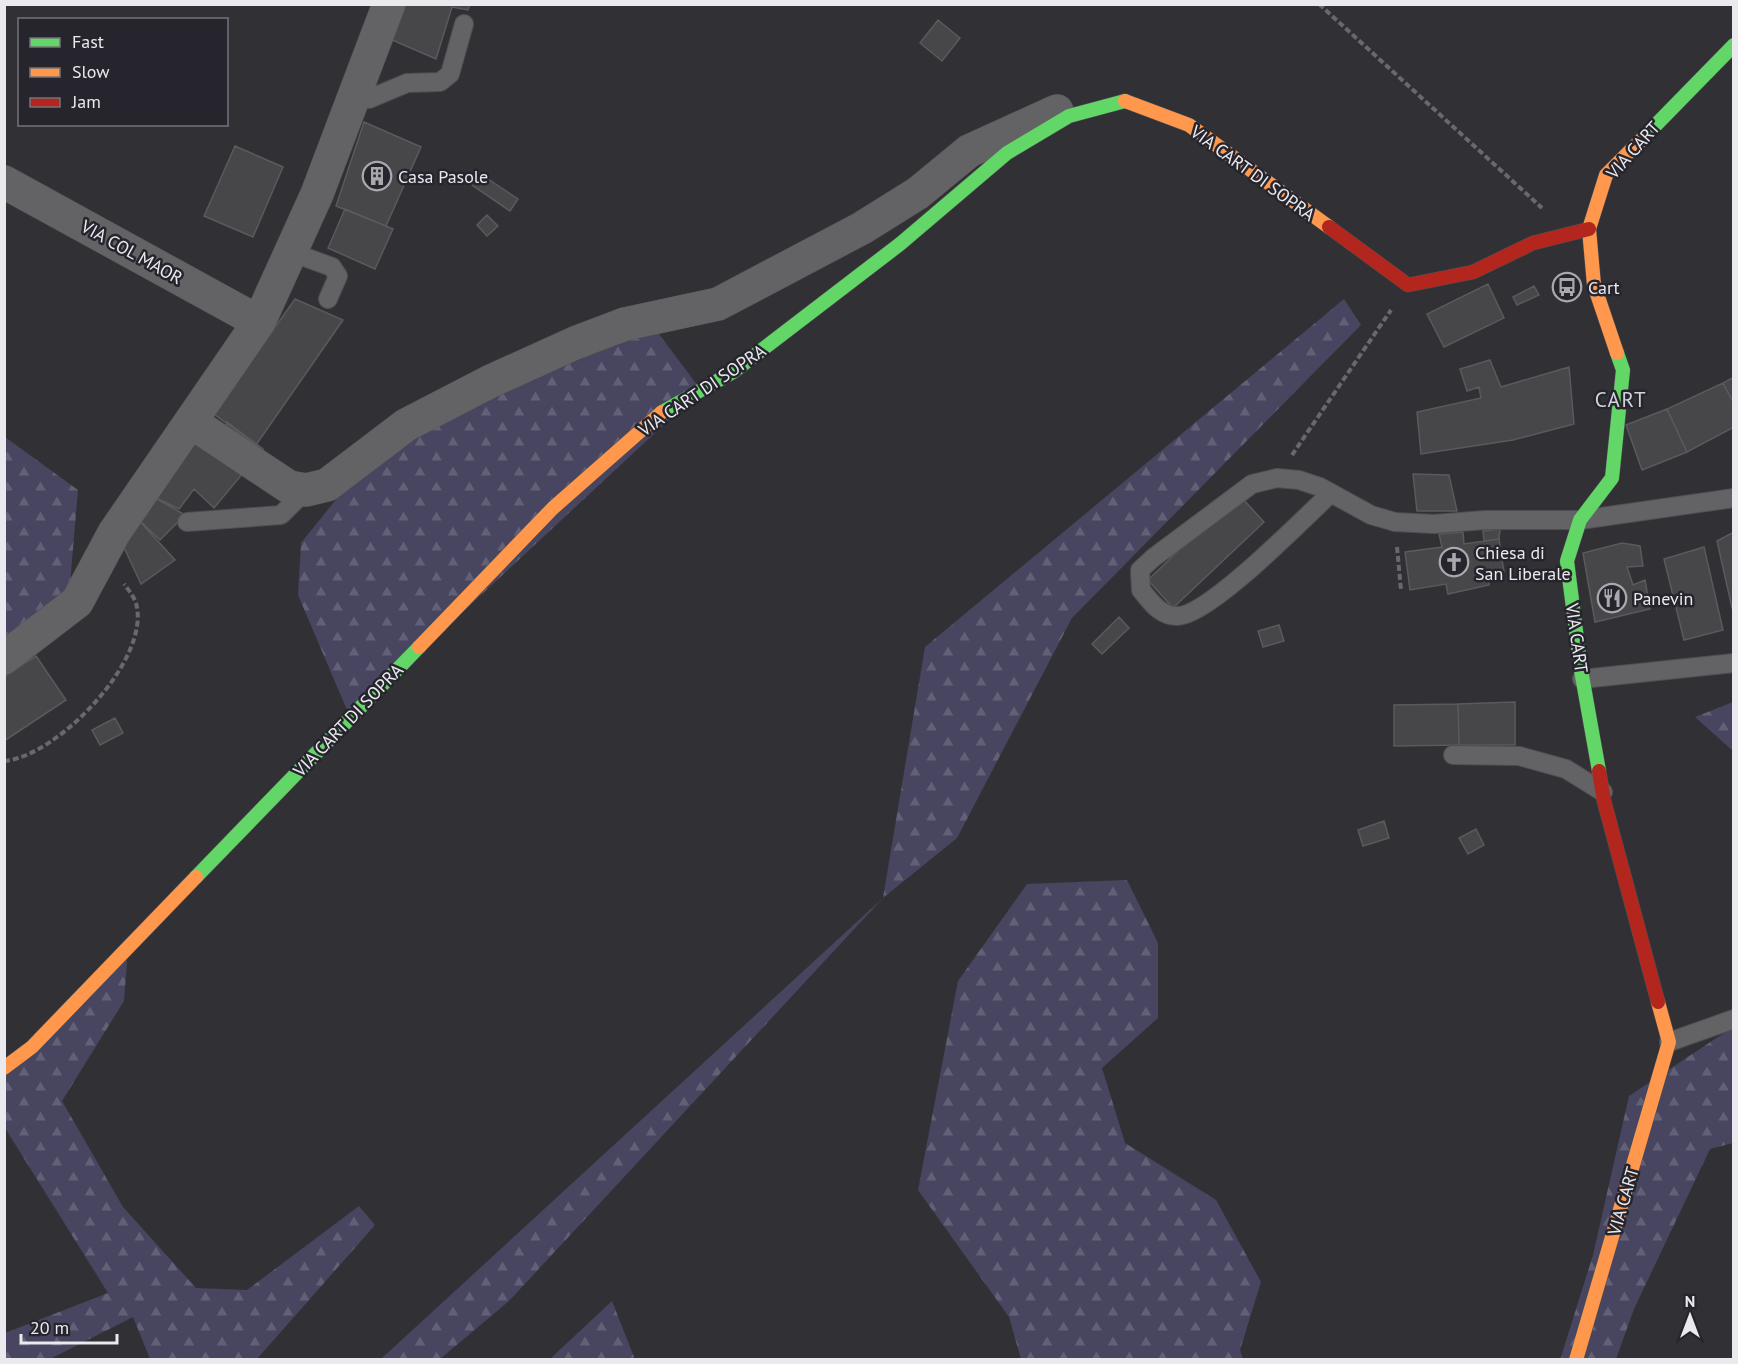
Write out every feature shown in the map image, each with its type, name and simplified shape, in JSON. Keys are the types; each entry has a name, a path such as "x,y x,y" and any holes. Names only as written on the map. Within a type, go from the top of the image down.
{"street":[{"path":"4,658 77,602 114,533 260,322 317,194 389,4"},
{"name":"VIA CART","path":"1576,1359 1669,1042 1603,792 1582,679 1567,561 1580,519 1612,478 1623,370 1594,285 1589,229 1606,175 1734,45"},
{"path":"191,422 277,481 306,490 327,485 406,425 491,381 625,324 718,304 796,265 862,228 918,193 969,151 1026,123 1078,103 1123,100"},
{"name":"VIA CART DI SOPRA","path":"4,1068 40,1038 553,508 654,417 733,372 900,244 1007,153 1069,116 1123,100 1190,125 1408,285"},
{"name":"VIA COL MAOR","path":"4,182 260,322"},
{"path":"1408,285 1473,272 1533,243 1589,229"}],"lane":[{"path":"354,96 369,99 406,83 440,82 450,74 464,24"},
{"path":"291,252 332,267 338,276 328,299"},
{"path":"1331,493 1232,585 1197,608 1179,617 1165,615 1141,590 1140,570 1252,484 1277,478 1299,480 1331,493 1371,515 1395,522 1434,524 1485,520 1580,519 1734,498"},
{"path":"187,522 281,515 306,490"},
{"path":"1582,679 1734,663"},
{"path":"1453,755 1519,756 1566,769 1603,792"},
{"path":"1669,1042 1734,1019"}],"path":[{"path":"1319,4 1549,214 1589,229"},
{"path":"1277,478 1408,285"},
{"path":"1395,522 1401,590"},
{"path":"4,761 33,753 69,728 102,698 129,657 136,629 136,603 125,584 98,564"}],"green space":[{"path":"1344,299 1361,325 1072,618 957,838 883,898 925,647"},
{"path":"647,318 701,390 350,717 298,595 301,543 379,446"},
{"path":"5,437 78,490 69,596 5,652"},
{"path":"1733,702 1733,751 1695,717"},
{"path":"1127,880 1158,943 1158,1018 1102,1068 1125,1143 1216,1200 1261,1282 1240,1350 1243,1359 1021,1359 1009,1317 918,1190 958,981 1027,884"},
{"path":"883,898 509,1301 440,1359 381,1359"},
{"path":"128,948 124,1001 62,1101 123,1207 196,1288 247,1290 359,1206 375,1225 257,1359 150,1359 133,1317 50,1359 5,1359 5,1333 108,1293 5,1128 5,1068"},
{"path":"1733,1027 1733,1143 1710,1149 1634,1309 1616,1359 1560,1360 1593,1255 1629,1096"},
{"path":"612,1301 634,1357 631,1360 550,1359"}],"building":[{"path":"403,4 470,4 468,10 452,7 436,59 390,39"},
{"path":"938,20 960,38 942,61 920,43"},
{"name":"Casa Pasole","path":"364,122 421,147 386,226 336,206"},
{"path":"235,146 283,167 253,237 204,216"},
{"path":"476,171 518,199 510,211 469,183"},
{"path":"345,209 393,229 375,269 328,248"},
{"path":"487,215 498,226 487,236 477,225"},
{"path":"1488,284 1504,318 1444,347 1427,314"},
{"path":"1534,286 1539,295 1517,305 1513,297"},
{"path":"295,299 343,320 256,445 214,414"},
{"path":"1490,360 1501,387 1569,367 1574,424 1513,440 1421,454 1417,412 1481,398 1479,387 1467,391 1460,369"},
{"path":"1734,377 1734,404 1723,383"},
{"path":"1723,383 1734,404 1734,427 1687,452 1667,409"},
{"path":"1667,409 1687,452 1642,470 1626,425"},
{"path":"227,422 263,449 214,508 194,489 179,509 150,495 193,440 204,448"},
{"path":"1413,474 1449,475 1457,511 1417,511"},
{"path":"150,495 185,515 160,540 134,515"},
{"path":"1241,497 1264,522 1173,608 1148,580 1205,525"},
{"path":"134,515 175,560 141,584 122,543"},
{"path":"1500,529 1499,539 1484,541 1483,531"},
{"name":"Chiesa di San Liberale","path":"1463,532 1464,544 1499,539 1504,572 1487,573 1489,585 1448,594 1446,584 1410,590 1405,552 1442,547 1439,534"},
{"path":"1734,532 1734,608 1732,608 1717,541"},
{"path":"1622,543 1640,546 1643,566 1627,567 1633,585 1645,580 1650,609 1595,622 1583,553"},
{"path":"1704,547 1723,630 1684,640 1664,559"},
{"path":"1119,617 1129,628 1102,654 1092,644"},
{"path":"1279,625 1284,641 1263,647 1258,631"},
{"path":"36,656 66,700 4,741 4,677"},
{"path":"1515,702 1515,745 1459,745 1458,704"},
{"path":"1458,704 1459,745 1394,746 1394,705"},
{"path":"115,718 123,733 100,745 92,730"},
{"path":"1384,821 1389,838 1363,846 1358,830"},
{"path":"1476,829 1484,845 1468,854 1459,838"}],"traffic: fast":[{"path":"1645,136 1734,45"},
{"path":"662,412 733,372 900,244 1007,153 1069,116 1125,101"},
{"path":"1599,771 1581,670 1567,561 1580,520 1612,478 1623,370 1617,353"},
{"path":"196,877 419,647"}],"traffic: slow":[{"path":"1125,101 1189,125 1329,227"},
{"path":"1617,353 1594,285 1589,229 1606,175 1645,136"},
{"path":"419,647 553,508 662,412"},
{"path":"4,1068 32,1047 196,877"},
{"path":"1576,1360 1669,1042 1658,1002"}],"traffic: jam":[{"path":"1329,227 1408,285 1473,272 1533,243 1589,229"},
{"path":"1599,771 1604,801 1658,1002"}],"place":[{"name":"Casa Pasole","path":"377,176"},
{"name":"Cart","path":"1567,287"},
{"name":"Chiesa di San Liberale","path":"1454,562"},
{"name":"Panevin","path":"1612,598"}],"district":[{"name":"CART","path":"1621,399"}]}
